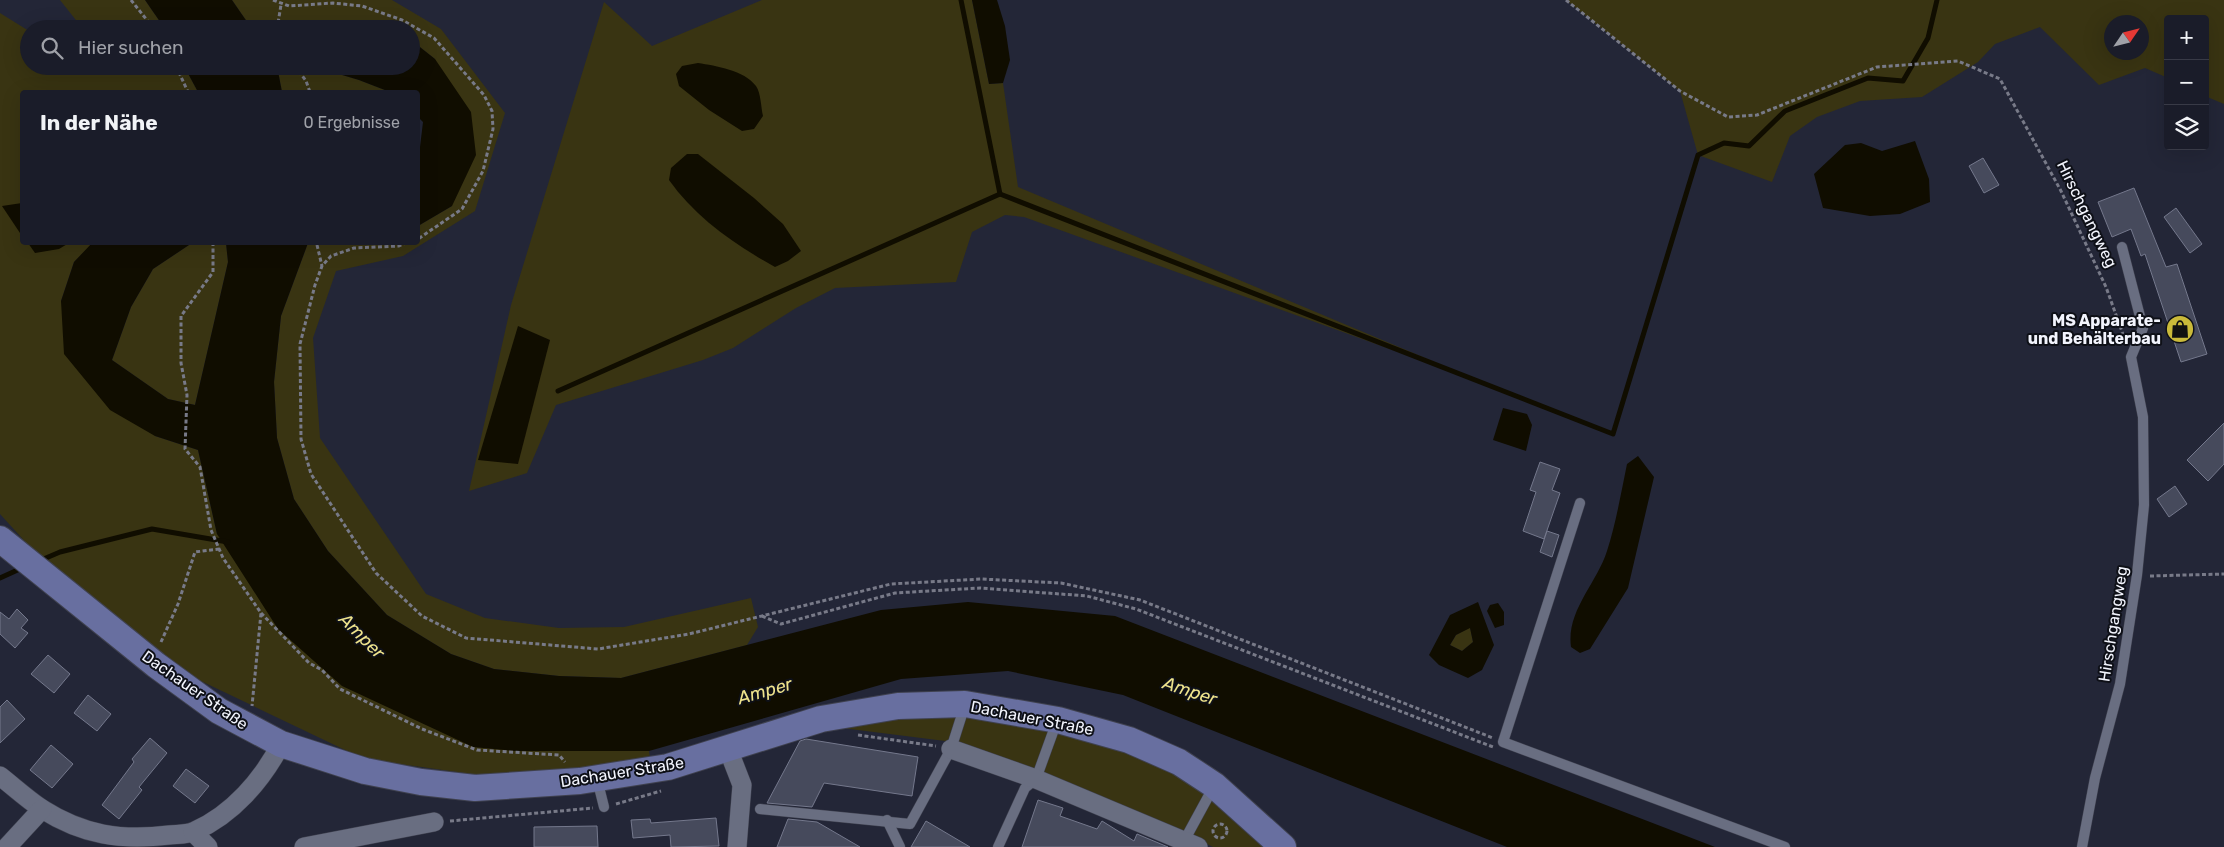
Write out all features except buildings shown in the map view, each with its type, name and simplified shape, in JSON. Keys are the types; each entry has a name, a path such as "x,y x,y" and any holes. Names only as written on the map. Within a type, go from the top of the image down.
{"main road":[{"name":"Dachauer Straße","path":"0,539 156,665 219,711 281,744 365,771 420,782 474,788 589,780 668,767 821,720 898,706 965,704 1058,720 1129,740 1179,762 1214,785 1283,847"}],"street":[{"path":"192,840 245,795 270,765 281,744"},
{"path":"728,749 742,785 737,847"},
{"path":"951,749 1036,779 1188,845"},
{"path":"0,776 42,808 71,823 107,836 138,839 192,840 208,847"},
{"path":"7,847 42,808"},
{"path":"304,847 434,822"}],"lane":[{"path":"2122,247 2144,328 2131,357"},
{"name":"Hirschgangweg","path":"2082,847 2095,778 2120,684 2137,575 2144,505 2143,417 2131,357"},
{"path":"1580,503 1501,746 1785,847"},
{"path":"760,809 887,820 910,824 951,749 965,704"},
{"path":"998,847 1026,788 1036,779 1058,720"},
{"path":"589,780 604,807"},
{"path":"1188,845 1214,785"},
{"path":"887,820 900,847"}],"path":[{"path":"131,0 147,20"},
{"path":"273,0 281,5 333,4 362,6 402,20"},
{"name":"Hirschgangweg","path":"1566,0 1680,91 1728,117 1757,115 1877,67 1958,60 2000,79 2061,191 2106,287 2131,357"},
{"path":"278,20 281,5"},
{"path":"420,30 434,38 484,95 492,111 493,129 482,171 462,209 420,237"},
{"path":"180,75 187,90"},
{"path":"301,75 309,90"},
{"path":"213,245 213,272 180,316 181,363 188,395 184,449 200,467 211,530 224,558 240,585 261,613 309,663 322,670 340,689 422,729 477,750 559,755 589,780"},
{"path":"316,245 322,266"},
{"path":"400,245 354,248 331,256 322,266 315,285 300,344 301,439 311,474 376,573 422,616 466,638 598,649 688,634 891,584 981,579 1061,583 1140,600 1501,746"},
{"path":"156,665 162,635 178,604 195,552 220,548"},
{"path":"2137,575 2224,574"},
{"path":"762,615 781,624 895,593 980,588 1087,596 1136,609 1501,746"},
{"path":"250,729 261,613"},
{"path":"850,734 903,740 951,749"},
{"path":"1218,823 1223,824 1227,828 1227,834 1222,838 1216,838 1212,833 1213,827 1218,823"}],"shaded area":[{"path":"60,0 145,0 159,20 76,20"},
{"path":"232,0 392,0 441,29 505,113 475,211 403,256 336,271 313,338 320,438 426,594 485,618 559,628 624,627 751,598 758,627 747,645 621,678 559,676 494,669 451,654 387,615 328,551 294,499 277,438 274,382 281,316 307,245 420,245 420,225 452,206 435,59 420,47 420,20 246,20"},
{"path":"762,0 972,0 989,84 1003,83 1018,187 1487,384 1024,217 1005,215 972,232 956,282 835,288 796,308 733,348 703,360 556,405 527,473 469,491 511,305 604,2 652,46"},
{"path":"1566,0 2224,0 2224,104 2209,98 2209,15 2164,15 2164,76 2145,68 2099,85 2040,27 1995,44 1978,62 1922,97 1860,101 1817,117 1790,136 1772,182 1698,155 1680,91"},
{"path":"0,13 20,25 20,75 189,75 197,90 20,90 20,245 91,245 74,262 61,301 155,436 198,450 217,534 514,751 649,751 651,765 486,776 364,759 157,660 30,547 0,514"},
{"path":"279,75 342,75 385,90 282,90"},
{"path":"189,245 226,245 228,262 195,405 168,399 112,360 131,307 153,269"},
{"path":"1470,627 1473,642 1462,651 1450,645 1456,635"},
{"path":"962,714 1058,731 1089,739 1149,760 1207,792 1232,811 1271,847 1213,847 1187,834 953,742 842,728 843,723"}],"water":[{"path":"145,0 232,0 246,20 159,20"},
{"path":"972,0 997,0 1005,26 1010,60 1003,83 989,84"},
{"path":"420,47 435,59 471,112 476,155 452,206 420,225 420,147 423,122 420,119 420,90 385,90 342,75 420,75"},
{"path":"698,63 737,72 756,86 760,96 763,116 754,129 742,131 709,110 679,86 676,74 682,66"},
{"path":"189,75 279,75 282,90 197,90"},
{"path":"1915,141 1929,179 1930,202 1900,214 1870,216 1823,208 1814,174 1845,145 1861,143 1882,151"},
{"path":"687,154 698,154 754,198 783,224 801,251 788,261 775,267 745,249 704,218 669,180 671,168"},
{"path":"20,203 20,233 2,206"},
{"path":"29,245 66,245 59,249 35,253"},
{"name":"Amper","path":"90,245 189,245 153,269 131,307 112,360 168,399 195,405 228,262 226,245 307,245 281,316 274,382 277,438 294,499 328,551 387,615 451,654 494,669 559,676 621,678 881,610 968,602 1115,616 1715,847 1507,847 1123,695 1008,671 901,679 649,751 514,751 473,747 342,686 278,629 217,534 198,450 155,436 110,410 64,354 61,301 74,262"},
{"path":"518,326 550,340 518,464 478,460"},
{"path":"1503,408 1527,414 1532,425 1526,451 1493,440"},
{"path":"1638,456 1654,477 1628,588 1590,649 1580,653 1571,647 1573,621 1607,551 1616,519 1627,464"},
{"path":"1478,602 1494,645 1482,670 1468,678 1439,665 1429,655 1450,615","holes":["1470,628 1473,642 1462,651 1450,645 1456,635"]},
{"path":"1498,603 1504,612 1504,625 1495,628 1487,611 1490,605"}],"waterway":[{"path":"961,0 1000,194 1613,434 1698,155 1724,143 1749,146 1785,111 1868,78 1903,81 1928,38 1937,0"},
{"path":"558,391 1000,194"},
{"path":"39,561 60,552 152,529 228,542"},
{"path":"0,578 22,568"}],"place":[{"name":"MS Apparate- und Behälterbau","path":"2180,329"}]}
